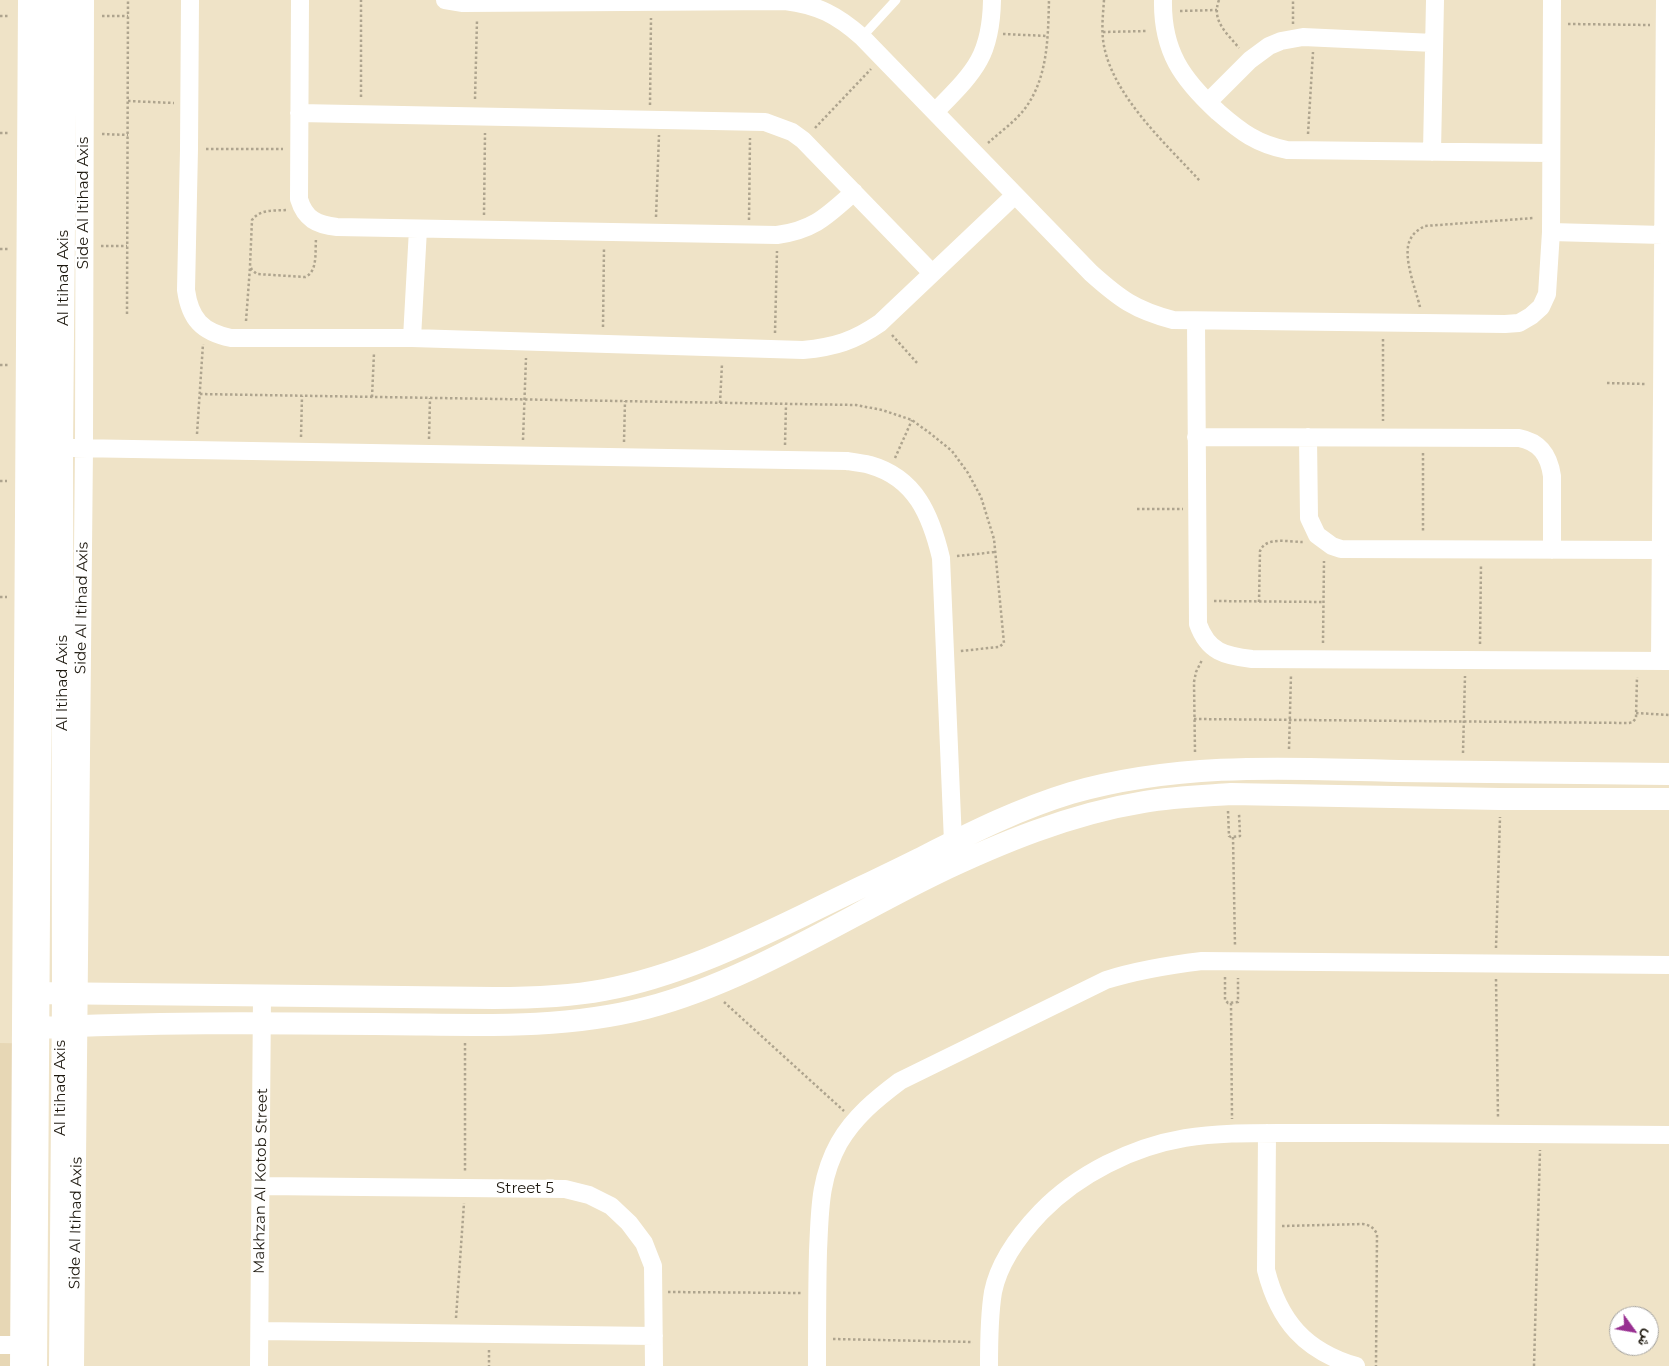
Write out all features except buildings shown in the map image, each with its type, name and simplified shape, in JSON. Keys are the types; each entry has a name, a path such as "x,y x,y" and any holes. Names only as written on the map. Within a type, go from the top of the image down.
{"street":[{"path":"27,0 22,1354 60,1356"},
{"name":"Al Itihad Axis","path":"22,1354 38,1028 44,0"},
{"name":"Al Itihad Axis","path":"60,1356 70,1026 73,448 66,0"},
{"path":"190,0 186,290 188,305 194,318 204,328 217,335 231,338 412,338 775,349 826,348 846,343 880,323 1015,195"},
{"path":"300,0 299,199 302,209 308,217 317,223 337,227 777,235 801,230 823,220 854,192"},
{"path":"445,0 463,3 603,1 785,1 803,3 837,17 862,37 936,111 1091,273 1128,304 1150,314 1173,320 1505,324 1519,323 1531,316 1541,307 1547,294 1551,224 1552,0"},
{"path":"936,111 968,78 978,63 989,33 992,0"},
{"path":"1432,152 1435,0"},
{"path":"1196,321 1198,624 1206,640 1213,647 1220,652 1237,657 1291,659 1665,661 1662,550 1665,0"},
{"path":"1163,6 1165,31 1169,46 1182,73 1191,86 1243,133 1272,147 1287,150 1550,153"},
{"name":"Side Al Itihad Axis","path":"73,448 84,246 85,8"},
{"path":"1208,102 1250,60 1269,46 1292,38 1313,37 1434,43"},
{"path":"299,113 765,122 792,132 803,140 932,273"},
{"path":"1551,224 1663,236"},
{"path":"412,338 418,229"},
{"path":"1196,437 1519,438 1530,440 1539,445 1546,453 1550,463 1552,476 1552,550"},
{"path":"1308,437 1309,518 1317,535 1324,542 1341,548 1662,550"},
{"path":"73,448 846,461 870,465 889,473 910,489 925,507 934,529 941,558 953,842"},
{"path":"38,993 533,998 570,995 606,990 674,971 724,953 1010,815 1068,794 1132,778 1195,770 1288,768 1669,774"},
{"path":"38,1028 262,1023 538,1024 612,1016 648,1007 708,987 802,943 932,876 1019,838 1060,822 1144,802 1232,794 1500,799 1669,799"},
{"path":"817,1366 817,1293 821,1194 828,1168 839,1143 854,1121 873,1101 900,1081 1106,980 1169,964 1233,961 1669,965"},
{"name":"Makhzan Al Kotob Street","path":"259,1366 262,996"},
{"name":"Side Al Itihad Axis","path":"70,1026 75,1366"},
{"path":"989,1366 993,1292 1002,1265 1030,1223 1050,1202 1073,1184 1098,1169 1152,1146 1184,1138 1232,1133 1669,1135"},
{"path":"1267,1133 1266,1270 1271,1290 1286,1320 1304,1340 1320,1352 1339,1361 1356,1366"},
{"name":"Street 5","path":"261,1186 564,1189 589,1195 611,1206 629,1222 644,1243 653,1266 654,1366"},
{"path":"260,1330 654,1336"}],"lane":[{"path":"862,37 896,0"}],"path":[{"path":"127,314 128,0"},
{"path":"361,0 361,114"},
{"path":"977,154 1023,111 1040,78 1046,60 1049,0"},
{"path":"1104,0 1103,32 1107,57 1124,93 1142,117 1200,181"},
{"path":"1219,0 1217,10 1219,23 1250,60"},
{"path":"1292,38 1293,0"},
{"path":"477,2 484,230"},
{"path":"651,2 655,233"},
{"path":"1163,6 1217,10"},
{"path":"85,8 128,16"},
{"path":"1552,24 1665,25"},
{"path":"1103,32 1165,31"},
{"path":"989,33 1048,36"},
{"path":"1308,150 1313,37"},
{"path":"803,140 883,57"},
{"path":"128,101 190,103"},
{"path":"748,235 750,121"},
{"path":"85,134 128,135"},
{"path":"189,149 299,149"},
{"path":"245,338 252,220 260,212 302,209"},
{"path":"250,266 257,274 305,277 310,275 313,270 317,223"},
{"path":"1424,323 1408,260 1410,240 1416,231 1424,226 1551,224"},
{"path":"603,344 604,232"},
{"path":"775,349 777,235"},
{"path":"84,246 128,246"},
{"path":"880,323 918,364"},
{"path":"1383,323 1383,437"},
{"path":"196,450 204,328"},
{"path":"372,397 374,338"},
{"path":"523,455 527,342"},
{"path":"720,403 723,347"},
{"path":"1607,383 1663,384"},
{"path":"301,452 302,396"},
{"path":"429,454 430,398"},
{"path":"624,457 625,401"},
{"path":"784,460 786,404"},
{"path":"889,473 912,420"},
{"path":"1423,438 1423,549"},
{"path":"1137,510 1197,509"},
{"path":"1259,602 1260,551 1265,544 1269,542 1324,542 1323,659"},
{"path":"1462,772 1464,722 1473,660 1481,549"},
{"path":"941,558 995,552"},
{"path":"1197,601 1323,602"},
{"path":"1195,770 1194,682 1200,662 1213,647"},
{"path":"1288,768 1291,659"},
{"path":"1194,719 1629,724 1633,722 1636,713 1637,661"},
{"path":"1636,713 1669,715"},
{"path":"1232,794 1240,836 1233,837 1229,836 1232,794"},
{"path":"1233,837 1233,961 1238,1000 1237,1003 1226,1003 1233,961"},
{"path":"708,987 854,1121"},
{"path":"1231,1003 1232,1133"},
{"path":"1534,1366 1540,1133"},
{"path":"1266,1227 1363,1224 1375,1230 1377,1234 1376,1366"},
{"path":"653,1292 817,1293"},
{"path":"817,1338 989,1342"}],"shaded area":[{"path":"0,1043 48,1044 46,1366 0,1366"}]}
